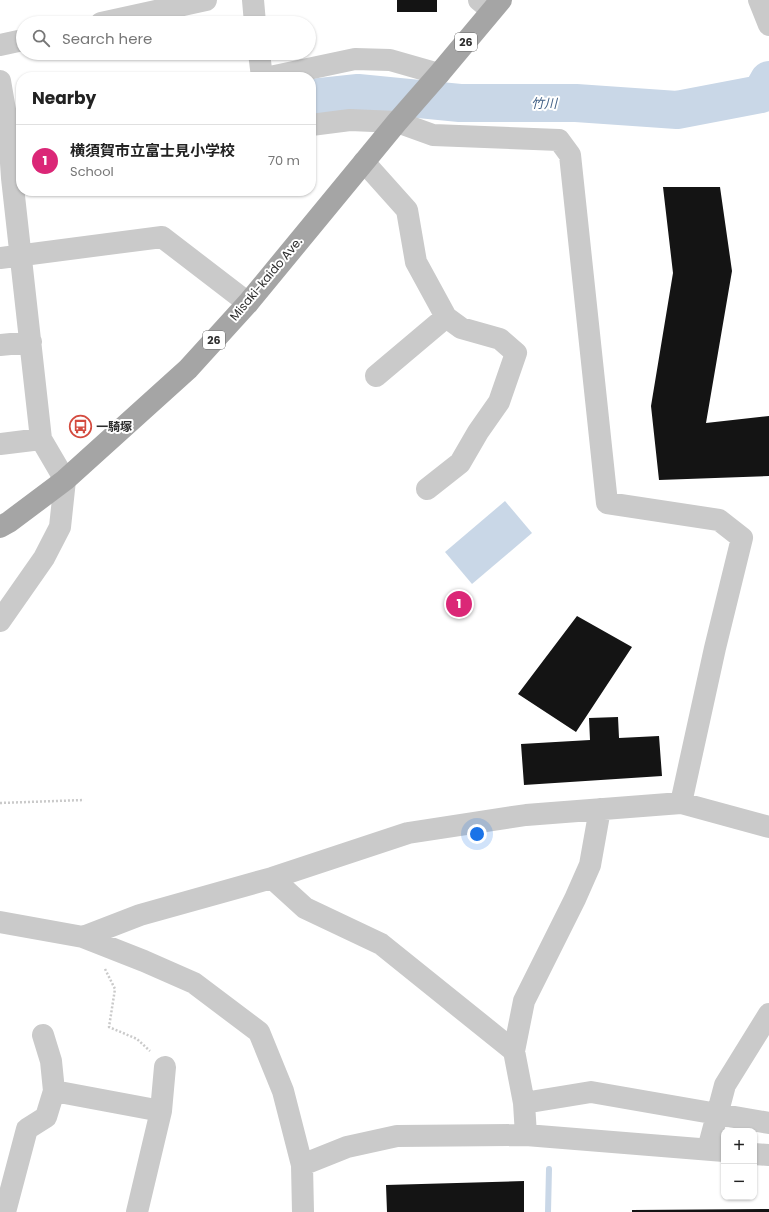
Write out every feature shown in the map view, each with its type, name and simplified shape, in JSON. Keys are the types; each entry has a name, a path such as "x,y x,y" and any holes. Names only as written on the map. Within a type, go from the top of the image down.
{"main road":[{"name":"Misaki-kaido Ave.","path":"0,527 9,522 64,480 188,369 248,303 397,122 435,79 490,3"}],"street":[{"path":"133,16 206,0"},
{"path":"253,0 254,16"},
{"path":"759,0 769,24"},
{"path":"0,45 16,42"},
{"path":"294,72 355,59 390,60 435,79"},
{"path":"260,60 261,72"},
{"path":"0,81 10,132 10,256 31,342 41,439 64,480 60,527 44,558 0,621"},
{"path":"316,124 350,120 397,122 433,135 559,140 570,155 607,503 719,520 742,538 715,648 681,803"},
{"path":"364,162 407,210 416,262 446,317 461,328 500,339 516,353 499,402 478,432 460,463 428,489"},
{"path":"10,256 162,237 248,303"},
{"path":"376,376 446,317"},
{"path":"0,345 31,342"},
{"path":"0,444 41,439"},
{"path":"87,938 140,915 272,878 408,833 526,815 681,803 769,827"},
{"path":"526,1135 524,1103 514,1051 524,1001 575,899 590,865 600,809"},
{"path":"272,878 305,908 381,944 514,1051"},
{"path":"0,922 87,938 194,984 259,1032 283,1091 302,1165 303,1212"},
{"path":"302,1165 347,1147 397,1136 526,1135 716,1150 717,1114 725,1085 769,1014"},
{"path":"5,1212 27,1129 46,1117 54,1091 50,1061 43,1035"},
{"path":"137,1212 161,1111 165,1067"},
{"path":"54,1091 161,1111"},
{"path":"524,1103 591,1092 769,1123"},
{"path":"757,1154 769,1155"}],"path":[{"path":"0,803 84,800"},
{"path":"87,938 115,989 109,1027 137,1039 161,1061 165,1067"}],"water":[{"path":"505,501 532,533 472,584 445,552"}],"building":[{"path":"397,0 437,0 437,12 397,12"},
{"path":"663,187 720,187 732,271 706,423 769,416 769,476 659,480 651,406 673,273"},
{"path":"577,616 632,647 576,732 518,694"},
{"path":"618,717 619,738 659,736 662,776 524,785 521,744 590,740 589,718"},
{"path":"524,1181 524,1212 387,1212 386,1185"},
{"path":"769,1209 769,1212 632,1212 632,1210"}],"waterway":[{"name":"竹川","path":"316,97 358,93 460,103 576,103 677,110 761,94 769,80"},
{"path":"548,1212 549,1169"}],"place":[{"name":"一騎塚","path":"81,427"},
{"name":"横須賀市立富士見小学校","path":"459,604"}]}
